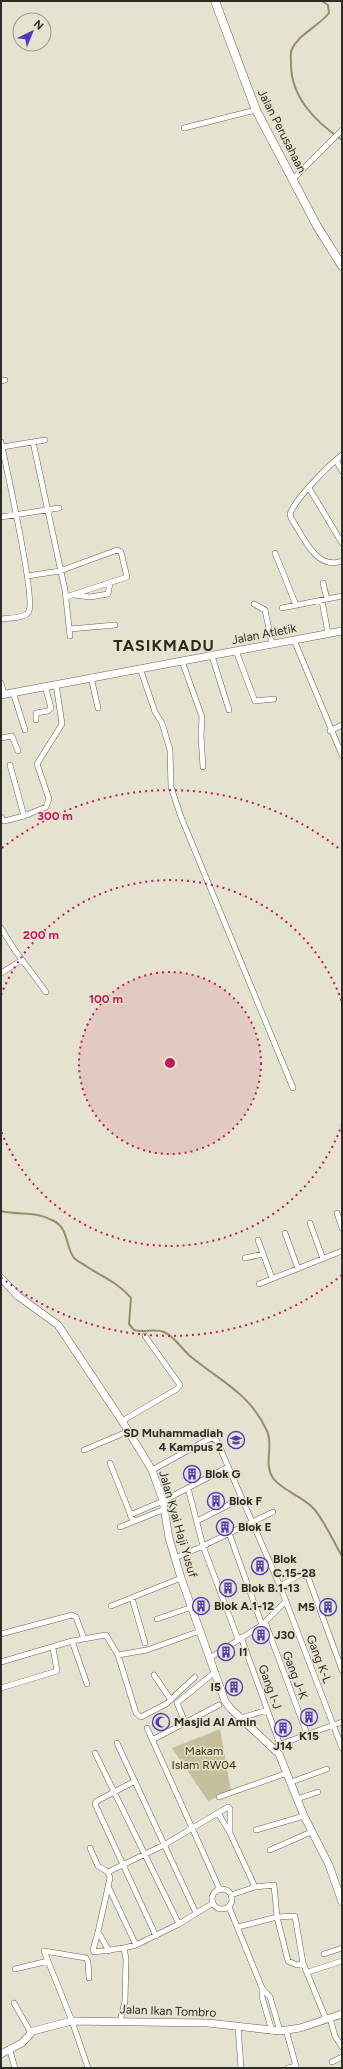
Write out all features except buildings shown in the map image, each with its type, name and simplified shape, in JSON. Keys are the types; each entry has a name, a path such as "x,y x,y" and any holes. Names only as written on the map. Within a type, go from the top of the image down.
{"main road":[{"name":"Jalan Perusahaan","path":"215,1 256,110 320,232 342,266"}],"street":[{"path":"184,128 256,110"},
{"path":"293,179 342,130"},
{"path":"1,619 25,615 29,613 30,607 27,576 2,445 45,440"},
{"path":"33,442 66,597 70,636"},
{"path":"342,455 309,488 291,512 291,518 320,560 330,563 342,561"},
{"path":"336,460 342,471"},
{"path":"309,488 342,544"},
{"path":"1,517 59,508"},
{"path":"27,576 60,571 119,550 128,576 66,597"},
{"path":"276,553 296,605"},
{"path":"74,595 90,598 108,594 110,583"},
{"path":"323,583 328,633"},
{"path":"282,608 342,596"},
{"path":"254,604 265,610 272,644"},
{"path":"70,629 114,625"},
{"name":"Jalan Atletik","path":"3,694 342,631"},
{"path":"294,640 330,731 342,755"},
{"path":"236,651 255,701 274,699"},
{"path":"212,656 229,710"},
{"path":"182,661 202,717 201,743 203,767"},
{"path":"140,668 155,712 162,723 171,754 171,787 181,817 293,1088"},
{"path":"91,677 98,708"},
{"path":"1,683 3,694"},
{"path":"1,817 4,821 8,821 46,807 49,803 37,764 62,724 56,684"},
{"path":"36,720 36,713 48,711 51,708 45,686"},
{"path":"13,692 25,730"},
{"path":"330,731 342,726"},
{"path":"1,738 12,736 18,751"},
{"path":"10,765 24,816"},
{"path":"1,928 22,960 46,992"},
{"path":"1,973 22,960"},
{"path":"337,1213 342,1228"},
{"path":"310,1223 322,1259"},
{"path":"285,1233 298,1269"},
{"path":"258,1240 272,1278"},
{"path":"259,1284 342,1251"},
{"path":"245,1258 263,1254"},
{"name":"Jalan Kyai Haji Yusuf","path":"1,1278 18,1296 58,1325 122,1420 152,1470 163,1501 175,1558 181,1578 226,1704 276,1746 311,1832 329,1865 342,1902"},
{"path":"122,1420 177,1389 180,1385 145,1336"},
{"path":"84,1450 129,1432"},
{"name":"Gang K-L","path":"152,1470 213,1438 218,1442 280,1586 342,1748"},
{"path":"110,1463 133,1521"},
{"path":"130,1515 163,1501 228,1467"},
{"name":"Gang I-J","path":"188,1488 204,1546 267,1710 276,1746"},
{"path":"197,1521 242,1498"},
{"path":"120,1527 164,1509"},
{"path":"175,1558 204,1546 273,1512"},
{"name":"Gang J-K","path":"229,1533 307,1734"},
{"path":"280,1586 301,1574 307,1576 340,1659 342,1670"},
{"path":"111,1606 181,1578"},
{"path":"132,1598 145,1643"},
{"path":"210,1658 263,1623 286,1601"},
{"path":"157,1619 192,1607"},
{"path":"1,1634 72,1614 76,1617 84,1639"},
{"path":"118,1655 147,1650 200,1631"},
{"path":"1,1662 53,1648 72,1641 106,1635 118,1655 137,1715 142,1717 171,1700 196,1677"},
{"path":"72,1641 87,1684"},
{"path":"1,1688 57,1671 53,1648"},
{"path":"185,1722 177,1703 215,1672"},
{"path":"154,1675 171,1700"},
{"path":"152,1740 219,1705"},
{"path":"241,1718 267,1710"},
{"path":"276,1746 342,1722"},
{"path":"147,1728 220,1890"},
{"path":"117,1743 196,1913"},
{"path":"95,1753 179,1924"},
{"path":"291,1782 327,1769"},
{"path":"219,1797 287,1773"},
{"path":"135,1782 97,1801 95,1804 156,1936"},
{"path":"297,1799 318,1792"},
{"path":"108,1872 145,1855 230,1808 230,1833"},
{"path":"218,1814 230,1833 255,1888"},
{"path":"256,1830 304,1816"},
{"path":"270,1850 311,1832"},
{"path":"86,1958 94,1951 110,1876 108,1872 98,1866 90,1848"},
{"path":"108,1885 136,1944"},
{"path":"231,1896 255,1888 274,1885 278,1917 288,1961 297,1965 303,1963"},
{"path":"213,1903 214,1895 220,1890 227,1891 231,1896 232,1901 229,1907"},
{"path":"94,1951 109,1951 124,1948 156,1936 213,1903"},
{"path":"213,1903 220,1909 229,1907"},
{"path":"229,1907 262,1988 270,1997 280,2031 296,2067 288,2068"},
{"path":"238,1927 278,1917 294,1915 296,1917 303,1963 335,2036 342,2047"},
{"path":"98,1932 109,1951"},
{"path":"120,2021 125,2001 126,1959 124,1948"},
{"path":"324,1954 342,1948"},
{"path":"86,1958 44,1951 46,1962 72,2021 88,2068"},
{"path":"86,1958 88,1962 89,1978"},
{"path":"308,1972 342,1961"},
{"path":"15,1969 46,1962"},
{"path":"14,2003 31,2033"},
{"name":"Jalan Ikan Tombro","path":"1,2054 22,2044 31,2033 44,2027 72,2021 208,2023 280,2031 342,2014"},
{"path":"238,2026 240,2068"},
{"path":"10,2051 15,2068"},
{"path":"332,2062 342,2058"}],"green space":[{"name":"Makam Islam RW04","path":"220,1729 231,1791 208,1801 172,1748"}],"waterway":[{"path":"322,1 328,5 329,13 325,18 304,34 292,49 292,76 295,88 300,98 314,117 342,140"},
{"path":"1,1211 34,1214 59,1224 65,1233 69,1248 74,1258 116,1284 131,1298 129,1324 134,1330 157,1330 168,1334 190,1356 243,1397 260,1418 267,1431 269,1437 269,1466 273,1478 281,1486 314,1509 325,1525 342,1556"}],"place":[{"name":"SD Muhammadiah 4 Kampus 2","path":"236,1440"},
{"name":"Blok G","path":"192,1474"},
{"name":"Blok F","path":"216,1501"},
{"name":"Blok E","path":"225,1527"},
{"name":"Blok C.15-28","path":"260,1566"},
{"name":"Blok B.1-13","path":"228,1588"},
{"name":"Blok A.1-12","path":"201,1606"},
{"name":"M5","path":"328,1607"},
{"name":"J30","path":"261,1635"},
{"name":"I1","path":"226,1652"},
{"name":"I5","path":"234,1687"},
{"name":"K15","path":"309,1717"},
{"name":"Masjid Al Amin","path":"161,1722"},
{"name":"J14","path":"283,1728"}],"district":[{"name":"TASIKMADU","path":"164,645"}]}
